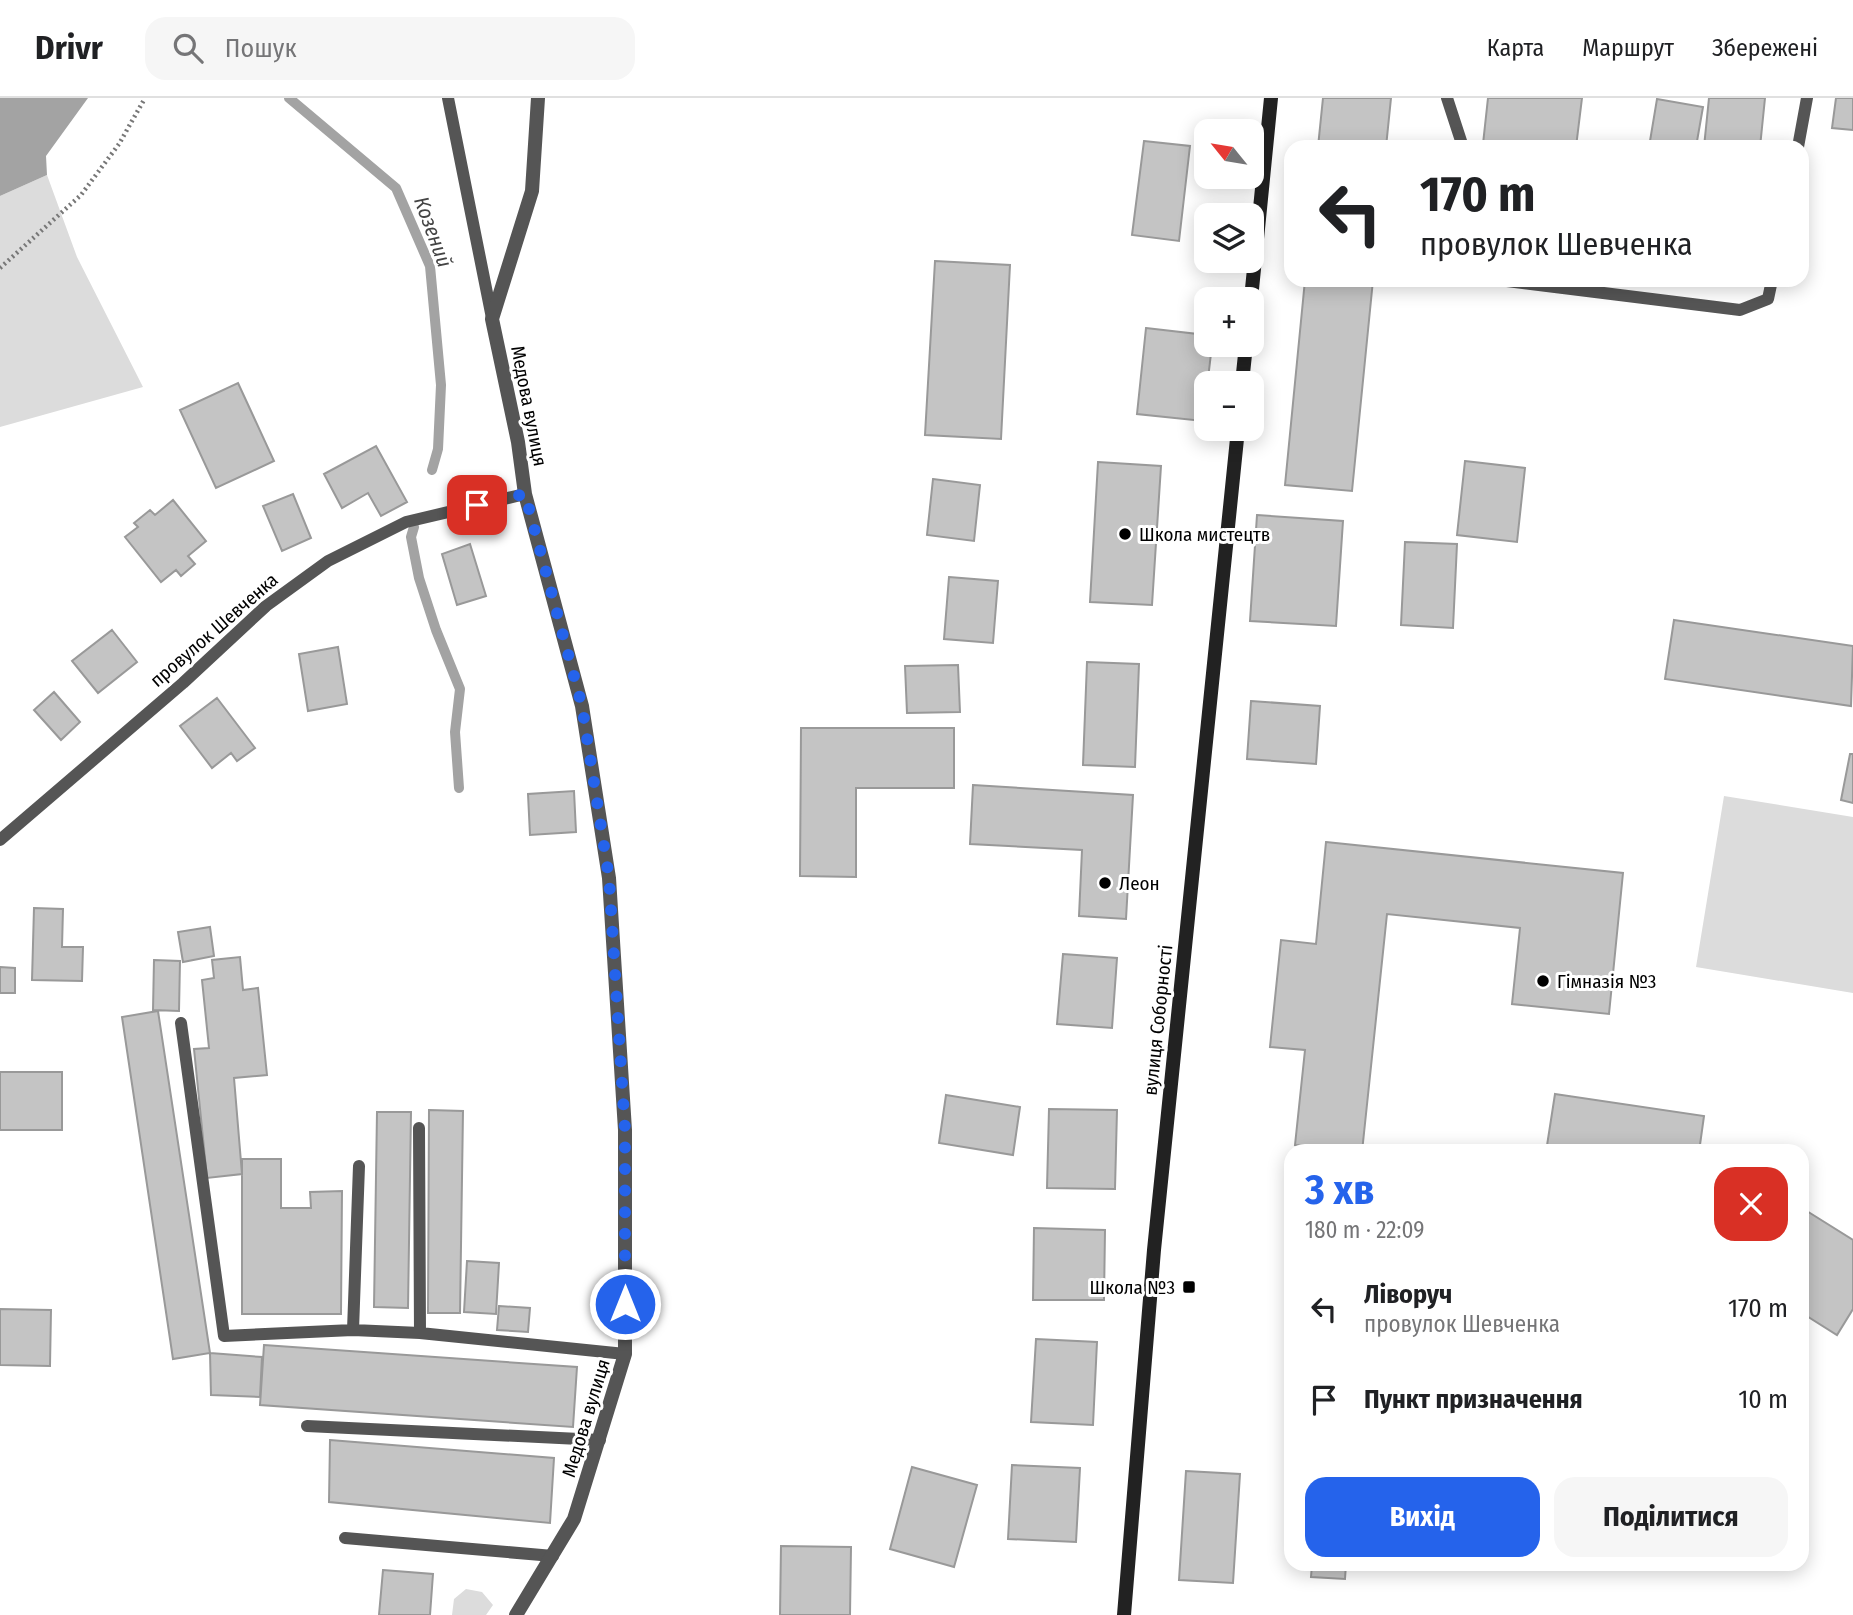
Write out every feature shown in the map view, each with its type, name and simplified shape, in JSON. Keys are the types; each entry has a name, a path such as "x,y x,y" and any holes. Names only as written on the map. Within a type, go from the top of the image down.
{"street":[{"path":"492,319 532,191 538,98"},
{"path":"1252,287 1271,98"},
{"name":"Медова вулиця","path":"492,319 518,442 525,494 582,706 609,878 625,1130 625,1354 574,1519 516,1615"},
{"name":"вулиця Соборності","path":"1124,1615 1154,1250 1236,441"}],"lane":[{"name":"Медова вулиця","path":"448,98 492,319"},
{"path":"1447,98 1461,140"},
{"path":"1799,140 1807,98"},
{"path":"1555,287 1740,310 1768,299 1771,287"},
{"name":"провулок Шевченка","path":"0,840 173,691 266,606 328,561 406,522 525,494"},
{"path":"181,1023 224,1336 353,1329 420,1333 625,1354"},
{"path":"419,1128 420,1333"},
{"path":"353,1329 359,1166"},
{"path":"307,1426 600,1440"},
{"path":"345,1538 553,1556"}],"path":[{"path":"0,268 81,195 119,144 145,98"}],"shaded area":[{"path":"0,98 88,98 46,156 47,175 0,196"},
{"path":"47,175 77,257 143,387 0,427 0,196"},
{"path":"1724,796 1853,817 1853,993 1696,967"},
{"path":"466,1589 482,1592 493,1605 486,1615 452,1615 454,1599"}],"building":[{"path":"1323,98 1391,98 1387,140 1319,140"},
{"path":"1488,98 1582,98 1577,140 1483,140"},
{"path":"1709,98 1765,98 1761,140 1705,140"},
{"path":"1836,98 1853,98 1853,130 1832,128"},
{"path":"1657,99 1703,107 1697,140 1650,140"},
{"path":"1144,141 1190,146 1179,241 1132,235"},
{"path":"935,261 1010,265 1001,439 925,435"},
{"path":"1304,287 1372,287 1352,491 1285,485"},
{"path":"1146,328 1194,334 1194,357 1211,357 1209,371 1194,371 1194,420 1137,414"},
{"path":"238,383 274,461 216,488 180,410"},
{"path":"376,446 407,502 381,516 368,493 342,508 324,474"},
{"path":"1465,461 1525,468 1517,542 1457,535"},
{"name":"Школа мистецтв","path":"1098,462 1161,466 1152,605 1090,602"},
{"path":"933,479 980,485 974,541 927,535"},
{"path":"293,494 311,538 282,551 263,506"},
{"path":"173,500 206,541 188,556 195,564 181,576 176,570 161,582 125,537 138,527 134,523 150,510 155,515"},
{"path":"1257,515 1343,521 1336,626 1250,621"},
{"path":"1405,542 1457,544 1453,628 1401,625"},
{"path":"470,544 486,596 457,605 442,554"},
{"path":"949,577 998,581 993,643 944,639"},
{"path":"1674,620 1853,646 1851,706 1665,679"},
{"path":"112,630 137,662 98,693 72,661"},
{"path":"338,647 347,704 308,711 299,654"},
{"path":"1087,662 1139,664 1135,767 1083,765"},
{"path":"958,665 960,712 907,713 905,666"},
{"path":"54,692 80,722 61,740 34,710"},
{"path":"217,698 255,748 237,761 231,753 212,768 180,726"},
{"path":"1251,701 1320,706 1316,764 1247,759"},
{"path":"801,728 954,728 954,788 856,788 856,877 800,876"},
{"path":"1850,754 1853,754 1853,803 1841,800"},
{"name":"Леон","path":"973,785 1133,795 1126,919 1079,916 1082,850 970,844"},
{"path":"574,791 576,832 530,835 528,794"},
{"path":"1326,842 1623,873 1609,1014 1512,1004 1520,928 1387,914 1363,1144 1295,1144 1305,1050 1270,1047 1281,940 1316,944"},
{"path":"34,908 63,909 62,947 83,947 82,981 32,980"},
{"path":"210,927 214,956 183,962 178,932"},
{"path":"1063,954 1117,958 1112,1028 1057,1024"},
{"path":"240,957 243,990 258,988 267,1075 234,1078 242,1174 207,1178 194,1049 209,1048 202,980 214,978 212,960"},
{"path":"154,960 180,961 179,1011 153,1010"},
{"path":"0,967 15,968 15,993 0,993"},
{"path":"158,1011 210,1353 173,1359 122,1017"},
{"path":"0,1072 62,1072 62,1130 0,1130"},
{"path":"1555,1094 1704,1116 1700,1144 1547,1144"},
{"path":"946,1095 1020,1107 1013,1155 939,1143"},
{"path":"1049,1109 1117,1110 1115,1189 1047,1188"},
{"path":"429,1110 463,1111 460,1313 428,1313"},
{"path":"377,1112 411,1112 408,1308 374,1307"},
{"path":"242,1159 281,1159 281,1208 311,1208 310,1192 342,1191 341,1314 242,1314"},
{"path":"1809,1212 1853,1240 1853,1309 1837,1335 1809,1317"},
{"path":"1034,1228 1105,1230 1104,1300 1033,1300"},
{"path":"467,1261 499,1263 496,1314 464,1312"},
{"path":"499,1306 530,1308 528,1332 497,1330"},
{"path":"0,1309 51,1310 50,1366 0,1365"},
{"path":"1036,1339 1097,1342 1093,1425 1031,1422"},
{"path":"264,1345 577,1367 573,1427 260,1405"},
{"path":"210,1353 262,1357 260,1397 211,1395"},
{"path":"330,1440 554,1458 550,1523 329,1502"},
{"path":"1012,1465 1080,1468 1076,1542 1008,1539"},
{"path":"912,1467 977,1485 954,1567 890,1549"},
{"path":"1186,1471 1240,1474 1233,1583 1179,1580"},
{"path":"781,1546 851,1547 850,1615 780,1615"},
{"path":"383,1570 433,1574 430,1615 379,1615"},
{"path":"1311,1571 1346,1571 1345,1579 1311,1577"}],"waterway":[{"name":"Козений","path":"289,98 396,188 430,266 441,385 438,449 432,470"},
{"name":"Козений","path":"414,527 411,537 419,578 460,689 455,732 459,788"}],"place":[{"name":"Школа мистецтв","path":"1125,534"},
{"name":"Леон","path":"1105,883"},
{"name":"Гімназія №3","path":"1543,981"},
{"name":"Школа №3","path":"1189,1287"}],"route":[{"path":"477,505 525,494 582,706 609,878 625,1130 625,1304"}]}
